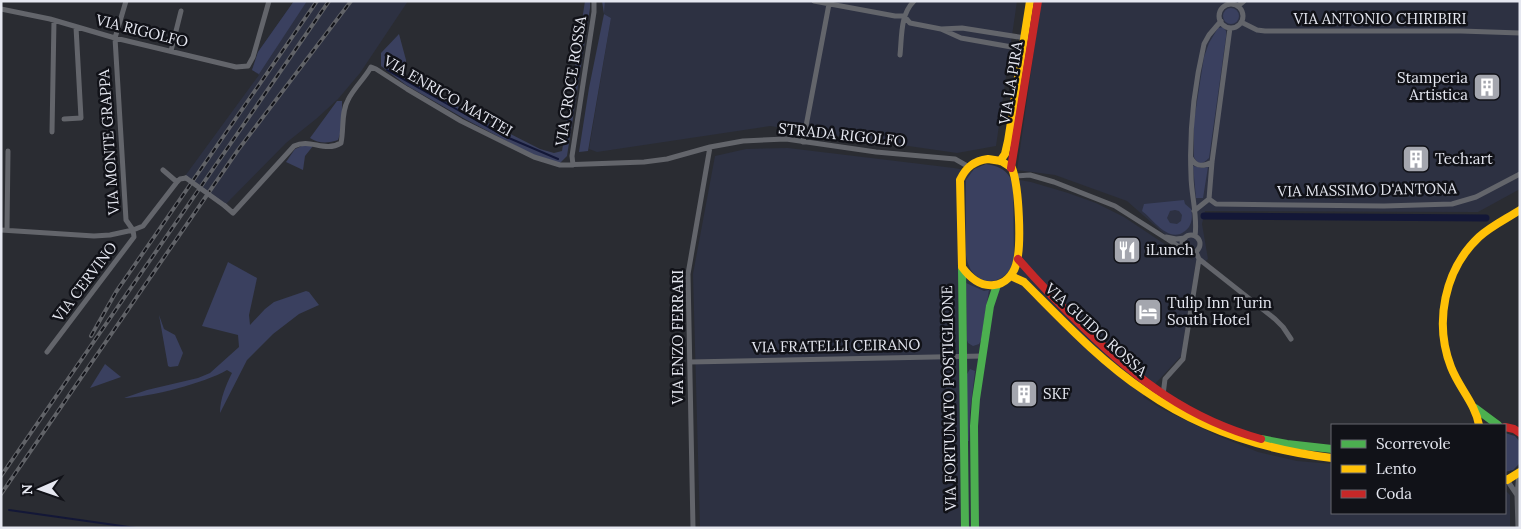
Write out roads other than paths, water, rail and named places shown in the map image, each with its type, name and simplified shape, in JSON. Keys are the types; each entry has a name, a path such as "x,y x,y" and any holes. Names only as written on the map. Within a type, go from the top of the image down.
{"street":[{"path":"115,38 126,1"},
{"name":"VIA RIGOLFO","path":"1,9 54,20 115,38 236,67 248,66 253,56 269,1"},
{"name":"VIA CROCE ROSSA","path":"573,165 572,156 594,12 594,1"},
{"path":"814,1 904,16 910,23 941,30 961,38 1023,49"},
{"path":"900,55 904,16 914,1"},
{"name":"VIA LA PIRA","path":"1000,161 1008,140 1030,1"},
{"name":"VIA LA PIRA","path":"1012,168 1038,1"},
{"path":"1238,6 1244,1"},
{"path":"803,142 829,4"},
{"path":"1224,4 1238,6 1242,12 1242,22 1237,27 1230,28 1224,26 1220,21 1220,14 1224,4"},
{"path":"171,52 181,11"},
{"path":"52,132 54,20"},
{"path":"1195,236 1196,226 1190,158 1192,117 1203,50 1208,35 1220,21"},
{"name":"VIA ANTONIO CHIRIBIRI","path":"1242,22 1250,27 1265,31 1461,31 1520,33"},
{"path":"64,120 81,118 76,27"},
{"path":"941,30 962,28 1025,38"},
{"path":"1194,211 1209,199 1212,162 1230,28"},
{"path":"983,42 984,32"},
{"name":"VIA MONTE GRAPPA","path":"4,230 94,236 133,230 126,220 115,38"},
{"name":"VIA ENRICO MATTEI","path":"233,213 294,146 300,143 307,143 323,147 335,146 341,143 344,112 348,100 371,67 407,90 493,138 534,157 560,166 668,159 710,147"},
{"name":"STRADA RIGOLFO","path":"710,147 743,141 786,139 876,152 955,159 969,166"},
{"name":"VIA ENZO FERRARI","path":"693,528 688,274 710,147"},
{"path":"4,230 8,151"},
{"path":"1190,158 1195,164 1200,166 1212,162"},
{"path":"962,267 970,278 979,283 990,286 997,285 1011,276 1018,259 1017,188 1012,168 993,159 980,160 969,166"},
{"name":"VIA FORTUNATO POSTIGLIONE","path":"965,528 960,185 963,174 969,166"},
{"path":"163,170 177,182"},
{"name":"VIA MASSIMO D'ANTONA","path":"1209,199 1216,204 1384,206 1452,204 1476,198 1520,174"},
{"path":"1015,176 1030,176 1074,189 1114,206 1186,251 1196,252"},
{"name":"VIA CERVINO","path":"47,352 134,237 133,230 143,226 180,179 186,178 233,213"},
{"path":"1479,424 1475,408 1459,383 1447,358 1442,322 1445,293 1459,260 1472,245 1486,230 1520,210"},
{"path":"1161,236 1176,239 1190,235 1195,236 1199,240 1200,245 1196,252 1198,259 1183,359 1164,379 1163,395"},
{"path":"1186,237 1182,244 1186,251"},
{"name":"VIA GUIDO ROSSA","path":"1018,259 1053,299 1112,356 1163,395 1231,429 1259,438 1283,444 1331,449"},
{"path":"1198,259 1275,319 1283,326 1291,339"},
{"name":"VIA GUIDO ROSSA","path":"1011,276 1024,282 1031,288 1125,377 1180,414 1227,436 1258,446 1308,456 1331,458"},
{"name":"VIA FORTUNATO POSTIGLIONE","path":"975,528 974,443 976,399 990,306 997,285"},
{"name":"VIA FRATELLI CEIRANO","path":"690,362 982,356"},
{"path":"1475,408 1497,424"},
{"path":"1506,427 1520,433"},
{"path":"964,444 974,443"},
{"path":"1516,495 1506,480 1519,473"},
{"path":"1518,528 1516,495 1519,473"}],"waterway":[{"path":"387,70 504,136 558,159"},
{"path":"1204,216 1486,218"},
{"path":"9,510 136,528"}],"railway":[{"path":"91,336 116,292 317,1"},
{"path":"1,476 329,1"},
{"path":"1,494 238,150 351,1"}],"place":[{"name":"Stamperia Artistica","path":"1487,87"},
{"name":"Tech:art","path":"1416,159"},
{"name":"iLunch","path":"1127,250"},
{"name":"Tulip Inn Turin South Hotel","path":"1148,312"},
{"name":"SKF","path":"1024,394"}]}
